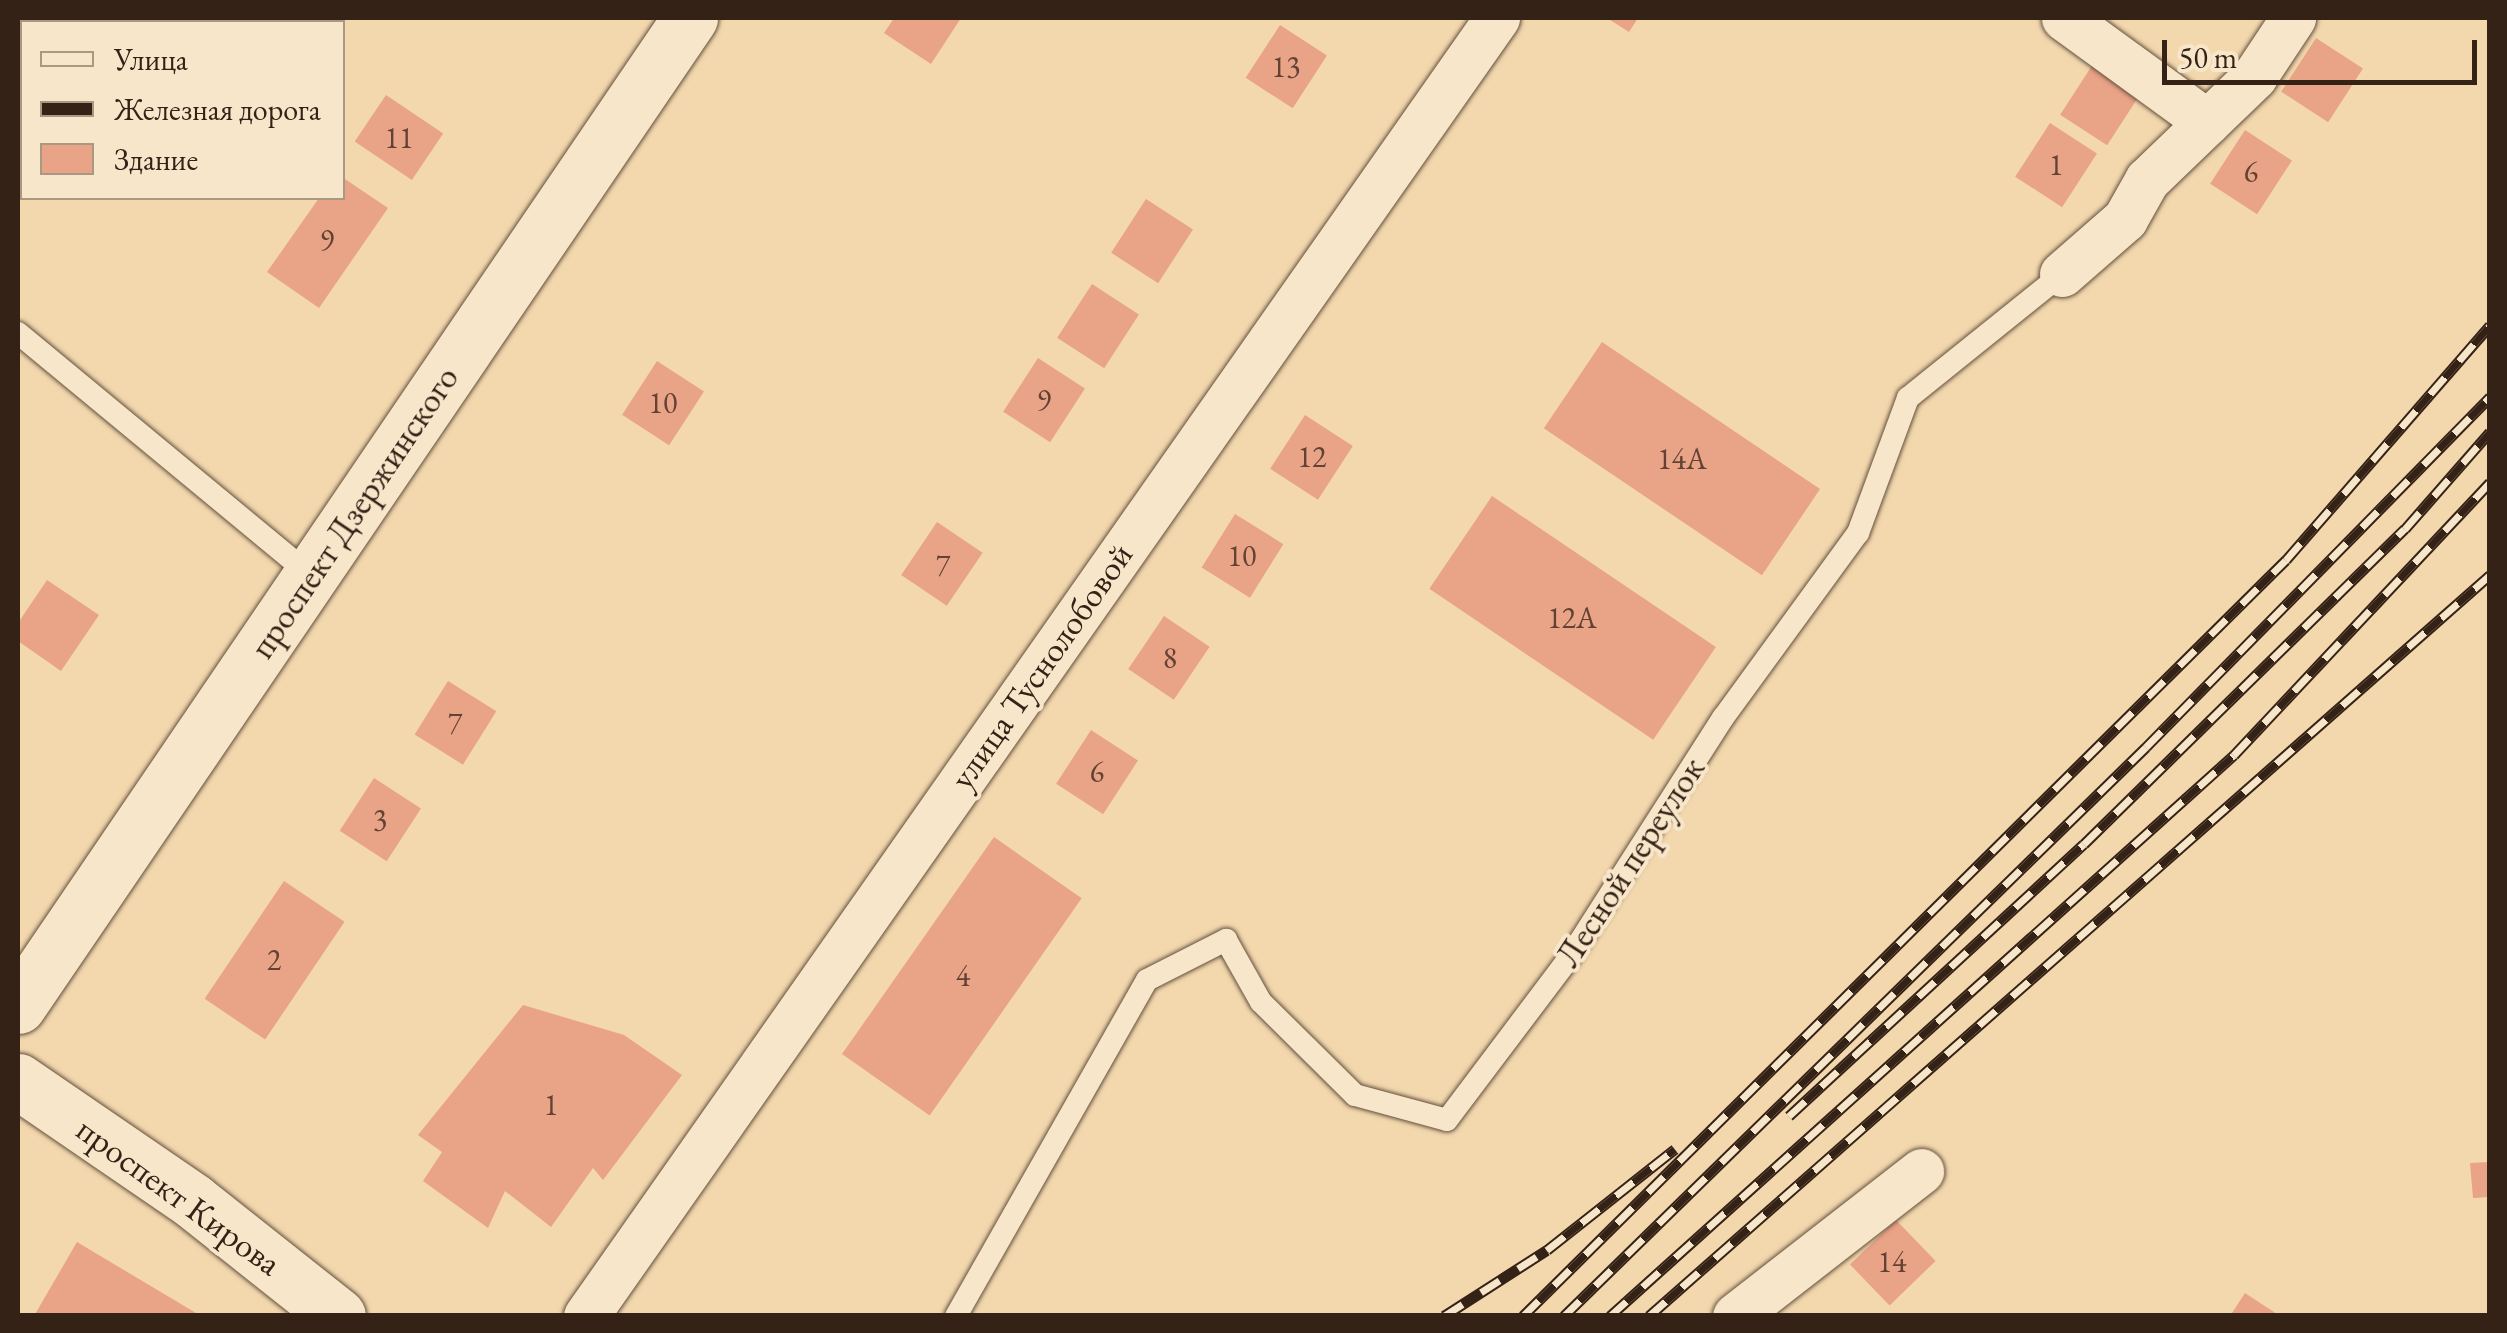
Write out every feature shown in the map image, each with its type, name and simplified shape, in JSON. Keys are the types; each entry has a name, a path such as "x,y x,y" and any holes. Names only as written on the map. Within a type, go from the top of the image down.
{"street":[{"name":"проспект Дзержинского","path":"18,1006 690,18"},
{"name":"улица Туснолобовой","path":"586,1316 1497,18"},
{"path":"2064,18 2207,122"},
{"name":"Лесной переулок","path":"2062,274 2126,219 2146,180 2254,78 2293,18"},
{"name":"проспект Кирова","path":"18,1081 193,1201 338,1316"},
{"path":"1735,1316 1921,1171"}],"lane":[{"name":"Лесной переулок","path":"956,1316 1147,980 1226,940 1261,1002 1355,1095 1447,1120 1570,956 1723,718 1858,533 1908,398 2062,274"},
{"path":"18,333 310,575"}],"building":[{"path":"894,18 961,18 931,64 884,33"},
{"path":"1607,18 1638,18 1629,32"},
{"path":"1280,25 1327,55 1293,108 1246,78"},
{"path":"2316,38 2363,68 2328,122 2281,92"},
{"path":"2095,61 2142,91 2107,145 2060,115"},
{"path":"386,95 443,134 412,180 355,141"},
{"path":"2050,123 2097,153 2062,207 2015,177"},
{"path":"2245,130 2292,160 2257,214 2210,184"},
{"path":"345,179 388,208 319,308 267,272 318,200 345,200"},
{"path":"1146,199 1193,229 1158,283 1111,253"},
{"path":"1092,284 1139,314 1104,368 1057,338"},
{"path":"1602,342 1820,489 1762,575 1544,428"},
{"path":"1038,358 1085,388 1050,442 1003,412"},
{"path":"657,361 704,391 669,445 622,415"},
{"path":"1305,415 1353,446 1318,500 1270,469"},
{"path":"1492,496 1716,647 1653,740 1429,589"},
{"path":"1235,514 1283,544 1250,598 1202,567"},
{"path":"937,522 983,553 947,606 901,575"},
{"path":"47,580 99,615 61,671 18,641 18,623"},
{"path":"1164,616 1210,647 1174,700 1128,669"},
{"path":"448,681 496,711 463,765 415,734"},
{"path":"1091,730 1138,760 1103,814 1056,784"},
{"path":"374,778 421,808 387,861 340,831"},
{"path":"994,837 1082,898 930,1115 842,1054"},
{"path":"284,881 345,922 265,1040 205,999"},
{"path":"523,1005 624,1035 682,1075 603,1180 593,1168 551,1227 505,1191 488,1228 423,1181 442,1152 418,1135"},
{"path":"2490,1162 2490,1197 2473,1198 2470,1163"},
{"path":"1896,1220 1936,1261 1890,1305 1850,1264"},
{"path":"77,1242 201,1316 34,1316"},
{"path":"2245,1293 2280,1316 2230,1316"}],"railway":[{"path":"1523,1316 2286,560 2490,325"},
{"path":"1564,1316 2146,747 2490,397"},
{"path":"1789,1116 2084,844 2405,529 2490,432"},
{"path":"1610,1316 2234,755 2490,482"},
{"path":"1649,1316 2490,575"},
{"path":"1444,1316 1547,1250 1675,1149"}]}
